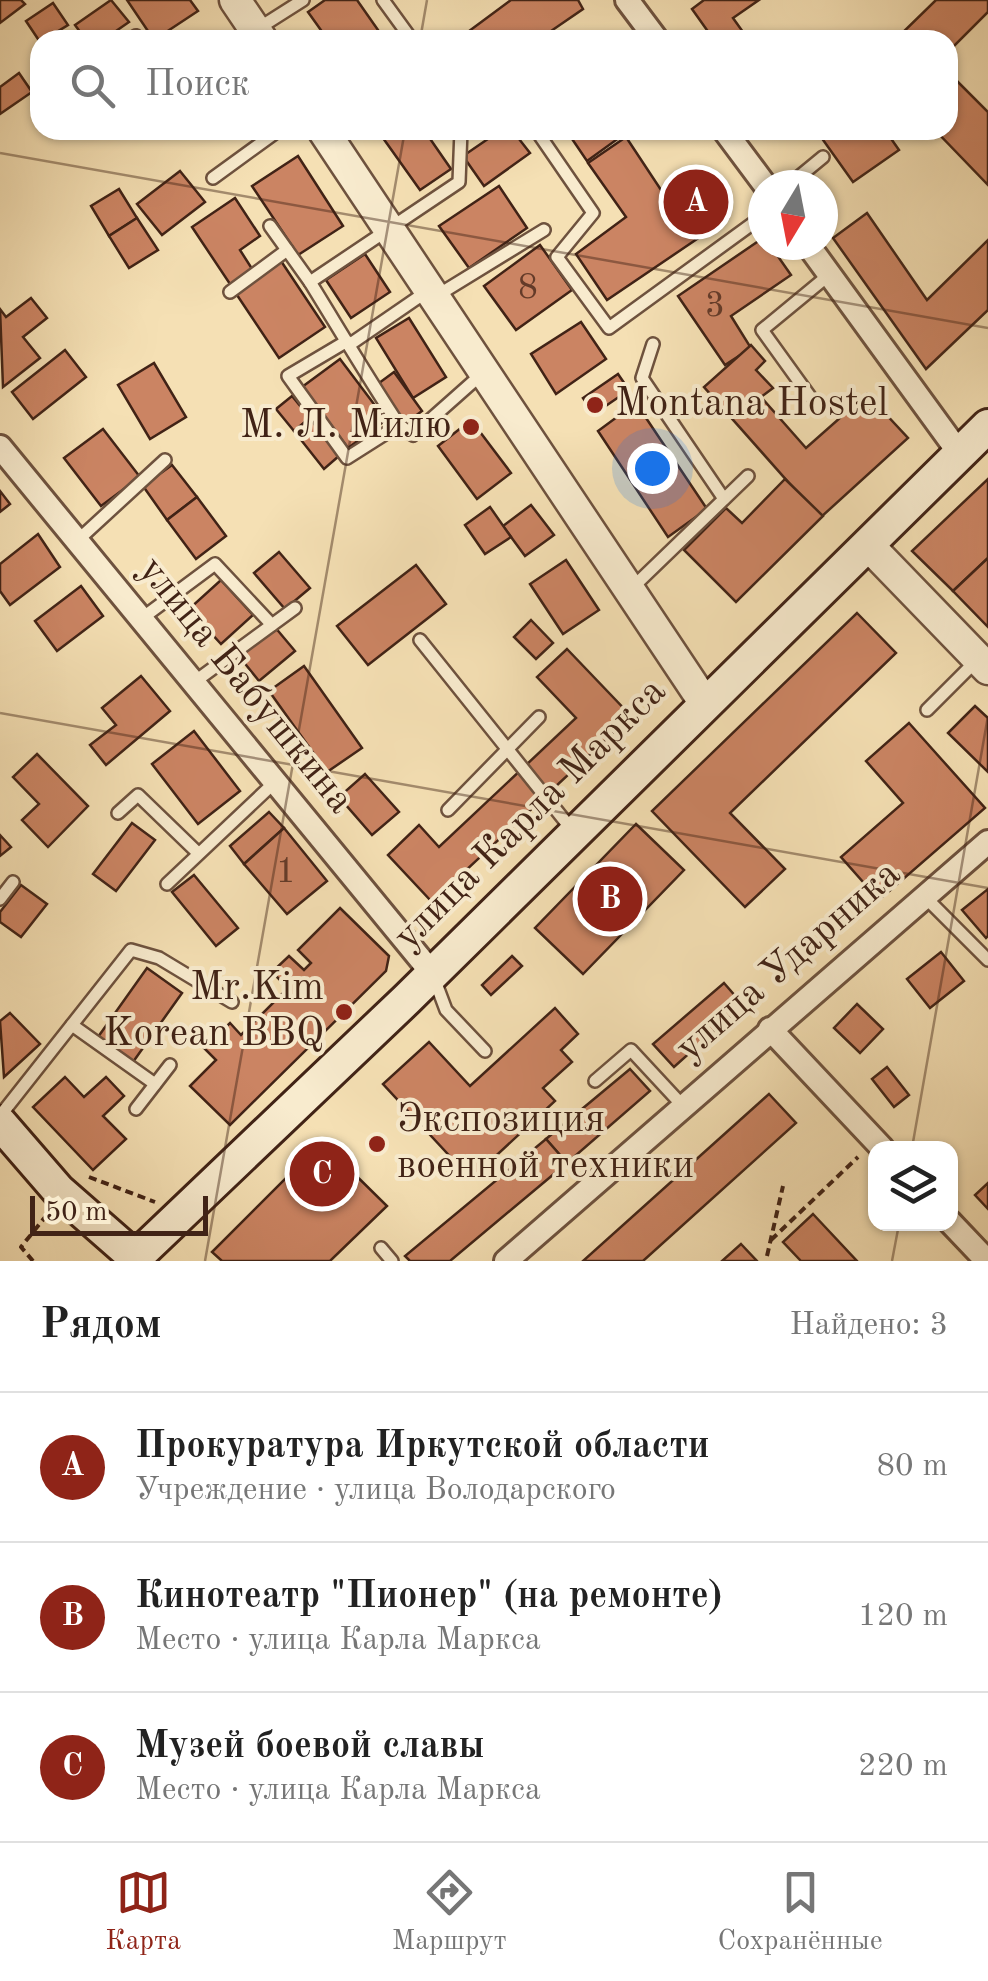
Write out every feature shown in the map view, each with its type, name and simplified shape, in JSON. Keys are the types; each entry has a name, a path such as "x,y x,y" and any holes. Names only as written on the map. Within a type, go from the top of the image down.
{"main road":[{"name":"улица Карла Маркса","path":"135,1260 576,834 704,702 988,426"},
{"path":"3,1132 58,1190 135,1260"}],"street":[{"path":"236,0 250,30"},
{"path":"628,0 650,30"},
{"path":"329,140 704,702"},
{"path":"731,140 754,170"},
{"path":"819,260 960,454"},
{"name":"улица Бабушкина","path":"0,447 432,973"},
{"path":"868,545 983,664"},
{"name":"улица Ударника","path":"506,1261 988,842"},
{"path":"770,1029 875,1141"},
{"path":"958,1230 986,1256"}],"lane":[{"path":"262,30 303,0"},
{"path":"384,0 405,30"},
{"path":"213,178 266,140"},
{"path":"310,282 460,182 461,140"},
{"path":"543,140 593,213 557,256 609,328 748,227"},
{"path":"807,170 823,157"},
{"path":"270,226 310,282 399,425 413,435 484,372"},
{"path":"399,425 346,458 288,376 544,230"},
{"path":"230,292 287,250"},
{"path":"816,404 762,330 830,274"},
{"path":"653,344 642,378 724,499"},
{"path":"77,541 165,460"},
{"path":"630,590 748,476"},
{"path":"141,619 215,564 272,625"},
{"path":"194,683 295,608"},
{"path":"420,640 576,834"},
{"path":"927,710 983,664"},
{"path":"448,810 539,718"},
{"path":"167,884 275,782"},
{"path":"118,813 138,795 198,853"},
{"path":"0,899 13,882"},
{"path":"923,895 988,960"},
{"path":"3,1132 72,1026 131,950 159,958 232,1002"},
{"path":"432,973 446,1010 484,1050"},
{"path":"72,1026 155,1084"},
{"path":"595,1081 631,1050 682,1105"},
{"path":"136,1109 170,1064"},
{"path":"381,1248 392,1261"}],"path":[{"path":"771,1240 859,1156"},
{"path":"85,1176 164,1205"},
{"path":"767,1256 783,1186"},
{"path":"33,1261 21,1246 46,1216"},
{"path":"21,1261 28,1255"}],"building":[{"path":"0,0 21,0 25,4 0,23"},
{"path":"111,0 129,22 117,30 79,30 75,25"},
{"path":"127,0 190,0 198,11 169,30 147,30"},
{"path":"325,0 357,0 378,30 321,30 308,12"},
{"path":"511,0 578,0 583,9 552,30 470,30"},
{"path":"704,0 759,0 733,18 742,30 707,30 692,9"},
{"path":"936,0 988,0 988,12 958,42 958,30 905,30"},
{"path":"53,3 68,25 60,30 32,30 26,21"},
{"path":"19,73 30,93 0,114 0,87"},
{"path":"958,82 988,112 988,185 945,140 958,140"},
{"path":"384,140 431,140 451,169 420,190"},
{"path":"486,140 520,140 530,153 484,186 463,156"},
{"path":"573,140 616,140 587,161"},
{"path":"622,140 628,140 665,196 697,174 728,218 607,300 576,254 626,217 588,163"},
{"path":"823,140 892,140 899,150 853,182"},
{"path":"298,156 343,226 298,255 252,186"},
{"path":"180,171 205,202 162,235 137,204"},
{"path":"499,186 527,228 469,268 439,226"},
{"path":"119,189 137,218 109,236 91,206"},
{"path":"235,198 260,236 240,250 254,272 232,287 192,227"},
{"path":"867,213 927,300 988,240 988,310 926,369 838,245 838,234"},
{"path":"137,218 158,250 129,268 109,236"},
{"path":"540,245 572,290 516,330 484,286"},
{"path":"748,248 748,260 780,260 791,275 731,316 751,348 725,365 678,296"},
{"path":"365,254 390,292 351,318 326,280"},
{"path":"281,261 325,327 279,358 235,292"},
{"path":"31,298 47,318 23,337 40,358 3,387 0,309 6,317"},
{"path":"409,318 446,377 413,398 376,338"},
{"path":"581,322 606,359 556,394 531,354"},
{"path":"751,345 765,361 756,370 773,388 761,397 806,448 867,394 908,438 820,518 704,387"},
{"path":"65,350 86,377 33,419 12,392"},
{"path":"340,359 386,420 348,448 302,387"},
{"path":"154,363 186,417 150,439 118,385"},
{"path":"394,372 422,411 403,425 375,386"},
{"path":"618,374 629,390 594,414 583,398"},
{"path":"292,396 310,418 294,431 276,409"},
{"path":"636,403 707,509 668,537 598,431"},
{"path":"310,418 340,455 324,469 294,431"},
{"path":"471,420 511,473 477,499 438,446"},
{"path":"103,429 140,477 101,506 64,458"},
{"path":"172,465 197,497 167,520 143,486"},
{"path":"785,479 823,516 736,602 684,550 726,508 742,523"},
{"path":"988,479 988,558 953,591 912,551"},
{"path":"0,491 10,504 0,512"},
{"path":"197,497 226,536 196,559 167,520"},
{"path":"531,505 554,535 525,556 503,526"},
{"path":"490,507 511,537 485,554 465,525"},
{"path":"38,534 60,567 10,605 0,591 0,564"},
{"path":"279,552 310,588 285,609 254,573"},
{"path":"988,558 988,627 953,591"},
{"path":"566,560 599,610 563,634 530,584"},
{"path":"416,565 446,604 368,665 337,626"},
{"path":"221,580 253,615 221,644 189,609"},
{"path":"81,586 103,616 57,651 35,621"},
{"path":"857,613 896,653 730,813 785,869 745,907 652,811"},
{"path":"531,620 553,643 536,659 514,637"},
{"path":"274,626 295,651 259,681 238,655"},
{"path":"567,649 631,716 432,902 388,855 419,825 439,847 576,718 537,677"},
{"path":"304,666 362,748 327,772 269,691"},
{"path":"141,676 170,711 106,765 90,745 116,725 102,708"},
{"path":"975,706 988,718 988,772 948,733"},
{"path":"909,723 985,808 879,900 841,857 903,803 866,761"},
{"path":"194,731 240,791 198,824 152,764"},
{"path":"37,754 88,806 48,847 22,820 39,804 13,777"},
{"path":"365,774 399,812 372,835 339,797"},
{"path":"269,812 284,828 244,864 230,846"},
{"path":"132,823 155,840 116,891 93,874"},
{"path":"636,824 684,870 583,974 535,928"},
{"path":"284,828 327,881 287,914 244,864"},
{"path":"0,835 11,847 0,856"},
{"path":"194,875 238,928 216,946 172,892"},
{"path":"21,885 47,904 21,937 0,922 0,912"},
{"path":"988,889 988,936 986,938 962,910"},
{"path":"340,908 389,956 386,971 230,1125 190,1086 216,1060 204,1048 230,1023 241,1035 288,988 272,972 289,956 304,970 311,963 298,950"},
{"path":"941,952 964,981 930,1008 907,979"},
{"path":"512,956 522,966 491,995 482,985"},
{"path":"147,968 182,993 133,1062 98,1037"},
{"path":"724,983 743,1005 674,1067 653,1044"},
{"path":"857,1004 883,1029 860,1053 834,1028"},
{"path":"555,1008 578,1034 561,1050 572,1062 543,1088 555,1101 471,1179 383,1084 429,1042 470,1086"},
{"path":"10,1013 40,1044 4,1077 0,1021"},
{"path":"887,1067 909,1095 894,1107 872,1079"},
{"path":"630,1069 650,1091 567,1163 546,1139"},
{"path":"65,1077 84,1097 106,1077 124,1096 103,1116 126,1139 93,1170 33,1107"},
{"path":"769,1094 796,1123 643,1261 583,1261"},
{"path":"546,1139 567,1163 450,1261 410,1261 405,1256"},
{"path":"322,1142 387,1206 330,1261 222,1261 212,1252"},
{"path":"988,1183 988,1209 975,1195"},
{"path":"813,1214 857,1261 801,1261 783,1242"},
{"path":"741,1244 757,1261 722,1261"}],"place":[{"name":"Прокуратура Иркутской области","path":"696,202"},
{"name":"Montana Hostel","path":"595,405"},
{"name":"М. Л. Милю","path":"471,427"},
{"name":"Кинотеатр \"Пионер\" (на ремонте)","path":"610,899"},
{"name":"Mr.Kim Korean BBQ","path":"344,1012"},
{"name":"Экспозиция военной техники","path":"377,1144"},
{"name":"Музей боевой славы","path":"322,1174"}]}
